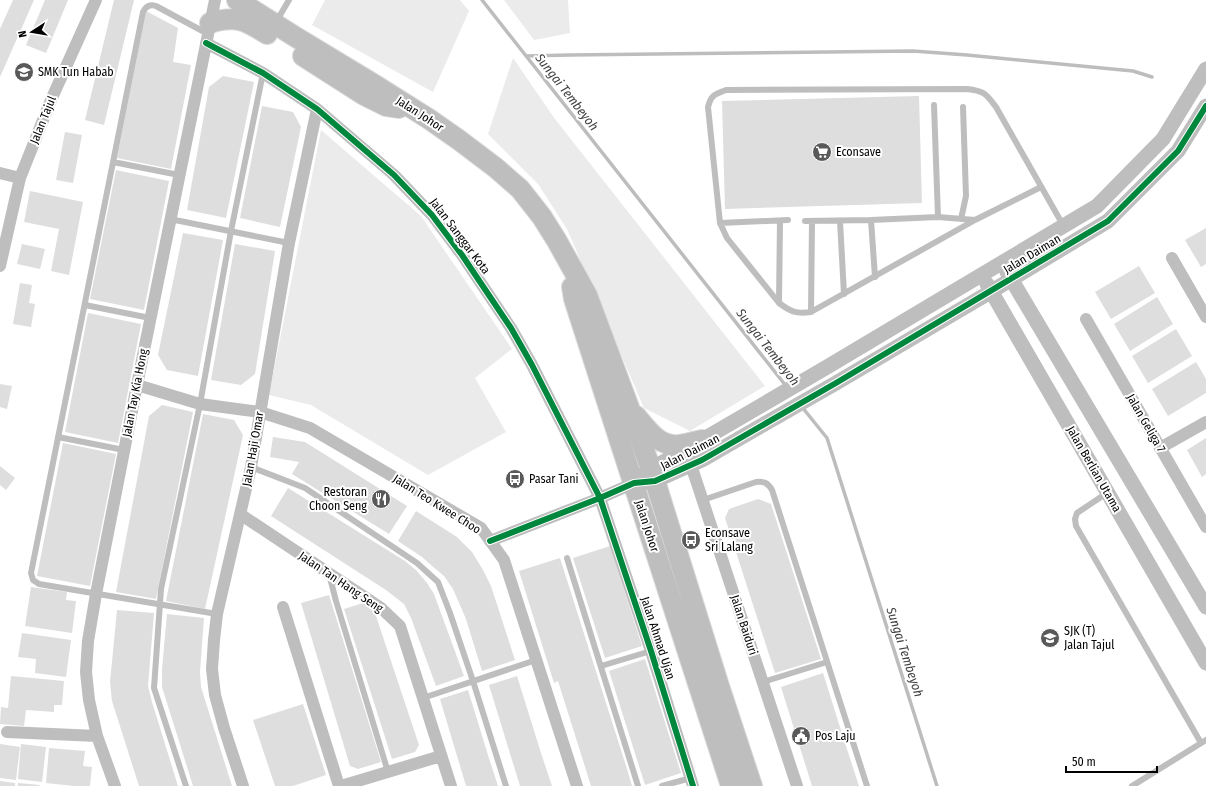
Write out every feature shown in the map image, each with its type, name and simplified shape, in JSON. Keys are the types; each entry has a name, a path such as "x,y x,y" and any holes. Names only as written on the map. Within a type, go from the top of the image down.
{"highway":[{"name":"Jalan Johor","path":"237,0 375,85 459,140 496,168 520,189 542,217 587,295 630,410 752,786"},
{"path":"208,34 222,19 243,20 364,95 386,106 416,111"},
{"name":"Jalan Johor","path":"569,265 574,299 731,786"},
{"path":"630,410 655,438 661,442 679,445 702,440"}],"street":[{"name":"Jalan Tajul","path":"0,266 20,178 51,100 96,0"},
{"name":"Jalan Tay Kia Hong","path":"115,786 97,736 89,700 86,672 88,641 124,450 214,0"},
{"name":"Jalan Sanggar Kota","path":"208,34 264,74 317,109 394,176 432,215 458,249 511,328 529,358 600,498"},
{"name":"Jalan Daiman","path":"652,475 702,440 1096,206 1163,139 1206,70"},
{"name":"Jalan Daiman","path":"634,483 652,475 702,460 992,292 1108,221 1178,151 1206,106"},
{"name":"Jalan Haji Omar","path":"243,786 215,695 212,670 217,614 251,467 289,243 317,109"},
{"path":"0,173 20,178"},
{"path":"1172,258 1206,317"},
{"path":"1001,263 1012,279 1206,608"},
{"name":"Jalan Berlian Utama","path":"982,274 1206,663"},
{"name":"Jalan Geliga 7","path":"1086,319 1206,527"},
{"name":"Jalan Teo Kwee Choo","path":"137,385 200,404 260,412 310,428 481,528 504,560 577,786"},
{"path":"1160,448 1206,422"},
{"name":"Jalan Baiduri","path":"691,464 797,786"},
{"path":"490,541 600,498 634,483"},
{"name":"Jalan Ahmad Ujan","path":"600,498 651,651 692,782"},
{"name":"Jalan Tan Hang Seng","path":"240,514 381,608 400,626 451,786"},
{"path":"283,607 340,786 442,756"},
{"path":"7,732 97,736"}],"lane":[{"path":"275,24 289,0"},
{"path":"208,34 152,4 148,5 143,12 31,573 36,582 39,584 217,614"},
{"path":"186,786 155,691 161,589 200,404 231,231 264,74"},
{"path":"1042,187 975,220 811,312 800,313 789,311 779,303 727,238 720,223 708,106 710,98 717,93 726,90 978,90 987,95 996,107 1064,225"},
{"path":"934,105 938,218"},
{"path":"961,219 966,196 963,107"},
{"path":"113,162 179,175"},
{"path":"805,221 938,218 975,220"},
{"path":"170,219 289,243"},
{"path":"720,223 788,220"},
{"path":"871,220 874,277"},
{"path":"779,303 780,221"},
{"path":"811,312 812,221"},
{"path":"840,221 844,294"},
{"path":"85,305 150,318"},
{"path":"58,437 124,450"},
{"path":"251,467 305,488 417,563 438,582 473,681 506,786"},
{"path":"703,500 756,482 761,481 770,486 867,786"},
{"path":"1108,493 1077,513 1075,519 1076,526 1203,742 1132,786"},
{"path":"567,558 638,786"},
{"path":"329,573 336,601 388,772"},
{"path":"601,666 651,651"},
{"path":"423,698 536,660"},
{"path":"763,682 827,662"},
{"path":"662,786 692,782"}],"shaded area":[{"path":"325,0 460,0 469,11 433,92 312,25"},
{"path":"504,0 568,0 570,33 534,40"},
{"path":"513,58 555,119 765,386 690,431 644,408 567,229 538,184 488,134"},
{"path":"321,130 421,216 512,349 475,378 506,432 428,475 311,405 269,395"}],"building":[{"path":"13,0 34,0 0,77 0,29"},
{"path":"45,0 68,0 46,53 26,45"},
{"path":"114,0 134,0 104,125 85,120"},
{"path":"146,11 178,28 173,62 191,65 171,169 117,158"},
{"path":"223,76 254,82 226,218 187,210 209,87"},
{"name":"Econsave","path":"919,96 922,203 725,209 722,101"},
{"path":"262,106 293,112 301,127 280,227 240,218"},
{"path":"65,132 82,135 73,183 56,180"},
{"path":"116,170 169,181 144,310 90,299"},
{"path":"30,191 83,202 69,275 51,271 59,229 24,222"},
{"path":"1206,228 1206,264 1201,267 1185,240"},
{"path":"183,233 223,240 198,376 167,370 158,355"},
{"path":"22,244 45,249 40,269 17,264"},
{"path":"235,244 275,251 255,374 241,385 211,380"},
{"path":"1139,266 1155,293 1111,319 1095,292"},
{"path":"20,283 32,285 29,303 35,304 31,327 13,324"},
{"path":"1157,297 1173,324 1130,351 1114,324"},
{"path":"88,313 141,324 118,443 65,432"},
{"path":"1176,329 1192,356 1148,383 1132,356"},
{"path":"1196,362 1206,379 1206,393 1168,416 1152,389"},
{"path":"0,384 12,386 7,409 0,407"},
{"path":"162,405 193,412 156,599 116,592 149,416"},
{"path":"203,414 234,420 243,435 205,609 166,601"},
{"path":"273,437 305,442 407,506 389,534 292,474 299,462 270,457"},
{"path":"1206,438 1206,474 1202,477 1187,450"},
{"path":"63,443 116,454 90,586 37,576"},
{"path":"0,466 15,478 6,490 0,485"},
{"path":"288,488 405,561 417,571 434,594 464,676 436,686 411,618 404,604 386,590 271,516"},
{"path":"758,499 771,504 821,659 775,673 725,518 729,509"},
{"path":"416,511 457,537 472,552 491,586 515,660 482,671 466,619 453,589 444,576 422,557 398,541"},
{"path":"610,546 642,646 605,658 573,558"},
{"path":"560,558 632,786 591,786 558,681 554,683 519,571"},
{"path":"31,587 67,592 66,600 76,601 72,633 25,626"},
{"path":"329,595 381,762 358,769 350,766 301,603"},
{"path":"363,603 374,610 419,745 415,752 392,759 344,609"},
{"path":"117,610 154,613 148,686 178,786 139,786 112,701 110,682"},
{"path":"167,614 204,618 200,672 201,687 232,786 193,786 162,687 162,669"},
{"path":"22,633 71,640 66,677 35,673 36,659 18,657"},
{"path":"645,659 681,773 645,785 609,671"},
{"path":"823,673 859,786 812,786 781,687"},
{"path":"11,676 64,681 62,705 54,705 54,712 26,710 24,726 0,724 1,707 8,708"},
{"path":"517,676 552,786 520,786 489,685"},
{"path":"468,690 498,786 466,786 440,699"},
{"path":"303,704 326,775 293,786 275,786 253,720"},
{"path":"0,744 20,747 16,780 0,778"},
{"path":"21,744 46,747 42,782 18,779"},
{"path":"49,748 85,751 83,766 92,767 90,786 46,783"},
{"path":"0,781 15,783 15,786 0,786"},
{"path":"18,783 40,785 18,786"}],"waterway":[{"name":"Sungai Tembeyoh","path":"482,0 786,386"},
{"path":"526,56 913,51 1133,71 1152,77"},
{"name":"Sungai Tembeyoh","path":"802,407 827,438 937,786"}],"cycle path":[{"path":"206,43 263,73 317,109 394,175 432,215 462,255 511,328 532,365 600,498 651,651 693,786"},
{"path":"490,541 600,498 634,483 655,481 702,460 836,383 1108,221 1178,151 1206,106"}],"place":[{"name":"SMK Tun Habab","path":"24,72"},
{"name":"Econsave","path":"822,152"},
{"name":"Pasar Tani","path":"515,479"},
{"name":"Restoran Choon Seng","path":"381,499"},
{"name":"Econsave Sri Lalang","path":"691,540"},
{"name":"SJK (T) Jalan Tajul","path":"1050,638"},
{"name":"Pos Laju","path":"801,736"}]}
